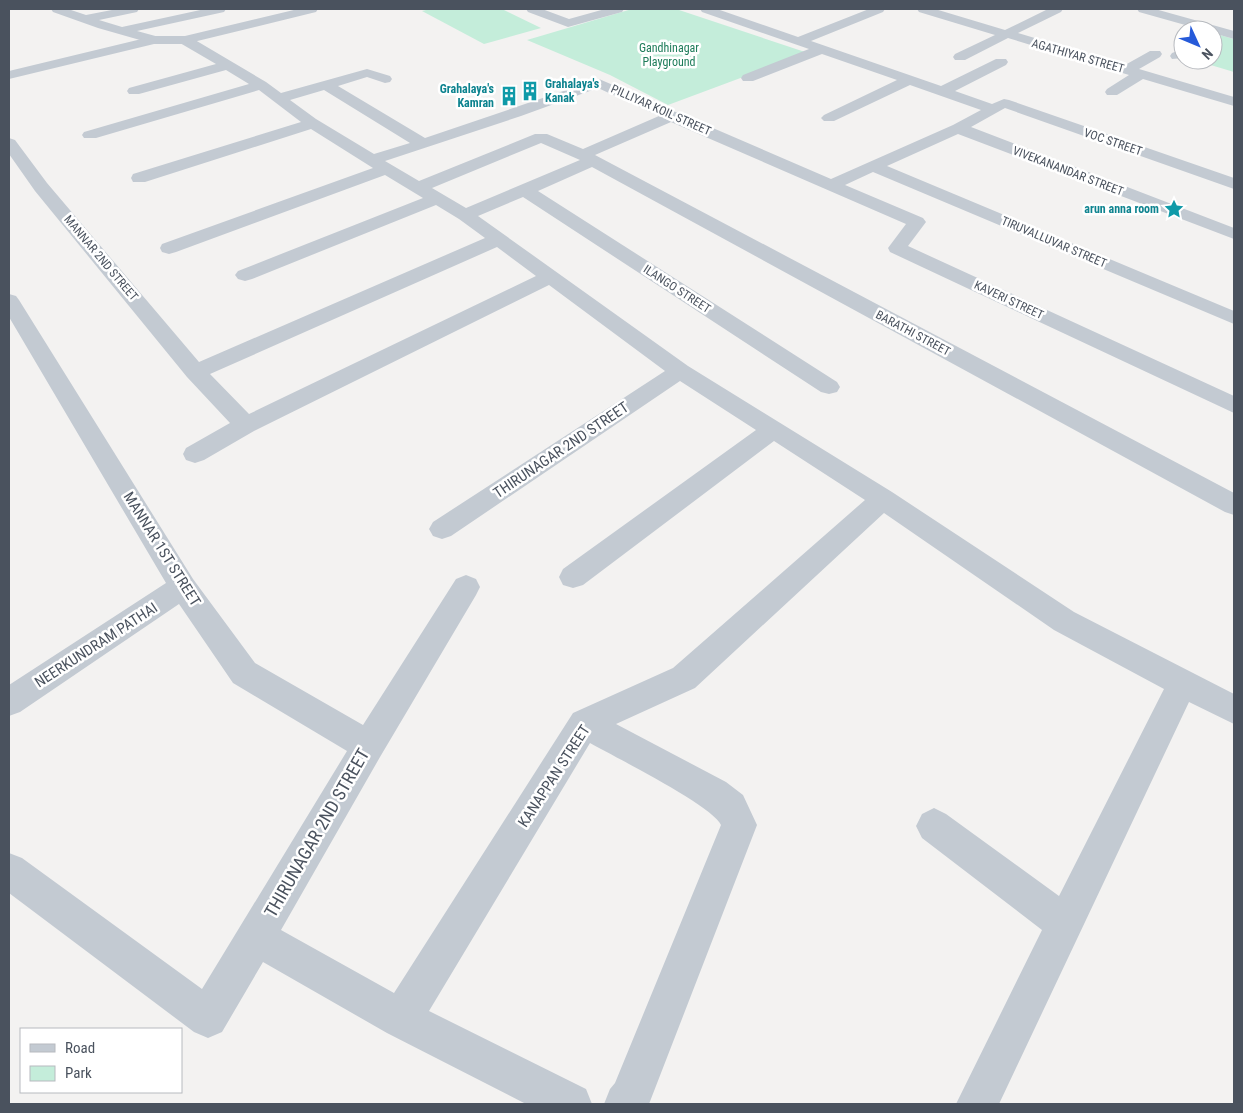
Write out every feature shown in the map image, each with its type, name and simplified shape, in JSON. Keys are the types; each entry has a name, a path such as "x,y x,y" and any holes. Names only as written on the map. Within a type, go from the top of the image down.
{"street":[{"path":"57,9 85,20 154,40"},
{"path":"85,20 133,9"},
{"path":"124,31 220,9"},
{"path":"10,74 154,40 185,40 312,9"},
{"path":"532,9 568,23 618,9"},
{"path":"706,9 993,109"},
{"path":"797,42 879,9"},
{"name":"AGATHIYAR STREET","path":"923,9 1234,102"},
{"path":"960,57 1058,9"},
{"path":"1143,9 1230,34"},
{"path":"185,40 261,85 313,123 465,216 680,371 882,499 1064,621 1234,710"},
{"path":"748,78 820,50"},
{"path":"1127,70 1155,54"},
{"path":"943,91 1001,62"},
{"path":"134,91 228,65"},
{"path":"280,98 367,73 385,80"},
{"path":"1112,92 1141,74"},
{"path":"829,118 909,80"},
{"name":"PILLIYAR KOIL STREET","path":"169,248 379,164 422,143 516,113 599,83 671,116 832,184"},
{"path":"90,135 261,85"},
{"path":"326,85 422,143"},
{"name":"VOC STREET","path":"993,109 1004,103 1234,184"},
{"path":"832,184 958,128 993,109"},
{"path":"465,216 525,190 671,116"},
{"path":"139,178 313,123"},
{"name":"VIVEKANANDAR STREET","path":"958,128 1234,234"},
{"name":"BARATHI STREET","path":"418,188 541,137 588,158 1234,505"},
{"name":"MANNAR 2ND STREET","path":"9,143 41,187 196,372 246,426"},
{"name":"TIRUVALLUVAR STREET","path":"873,166 1234,318"},
{"name":"KAVERI STREET","path":"832,184 917,222 898,248 1234,405"},
{"name":"ILANGO STREET","path":"525,190 829,387"},
{"path":"245,276 436,199"},
{"path":"196,372 497,240"},
{"path":"195,454 246,426 550,277"},
{"name":"MANNAR 1ST STREET","path":"9,300 183,587 244,673 368,746"},
{"name":"THIRUNAGAR 2ND STREET","path":"442,529 680,371"},
{"path":"573,577 773,430"},
{"name":"KANAPPAN STREET","path":"402,1019 584,723 684,678 882,499"},
{"name":"NEERKUNDRAM PATHAI","path":"9,702 183,587"},
{"name":"THIRUNAGAR 2ND STREET","path":"9,871 208,1018 368,746 466,587"},
{"path":"977,1104 1183,684"},
{"path":"584,723 714,794 731,807 740,825 630,1098 625,1104"},
{"path":"934,826 1065,924"},
{"path":"256,938 402,1019 571,1104"}],"green space":[{"path":"430,9 502,9 541,28 484,44 422,11"},
{"name":"Gandhinagar Playground","path":"632,9 676,9 808,53 668,105 610,75 527,40"},
{"path":"1223,36 1234,39 1234,72 1223,69"}],"place":[{"name":"Grahalaya's Kanak","path":"530,91"},
{"name":"Grahalaya's Kamran","path":"509,96"},
{"name":"arun anna room","path":"1174,209"}]}
